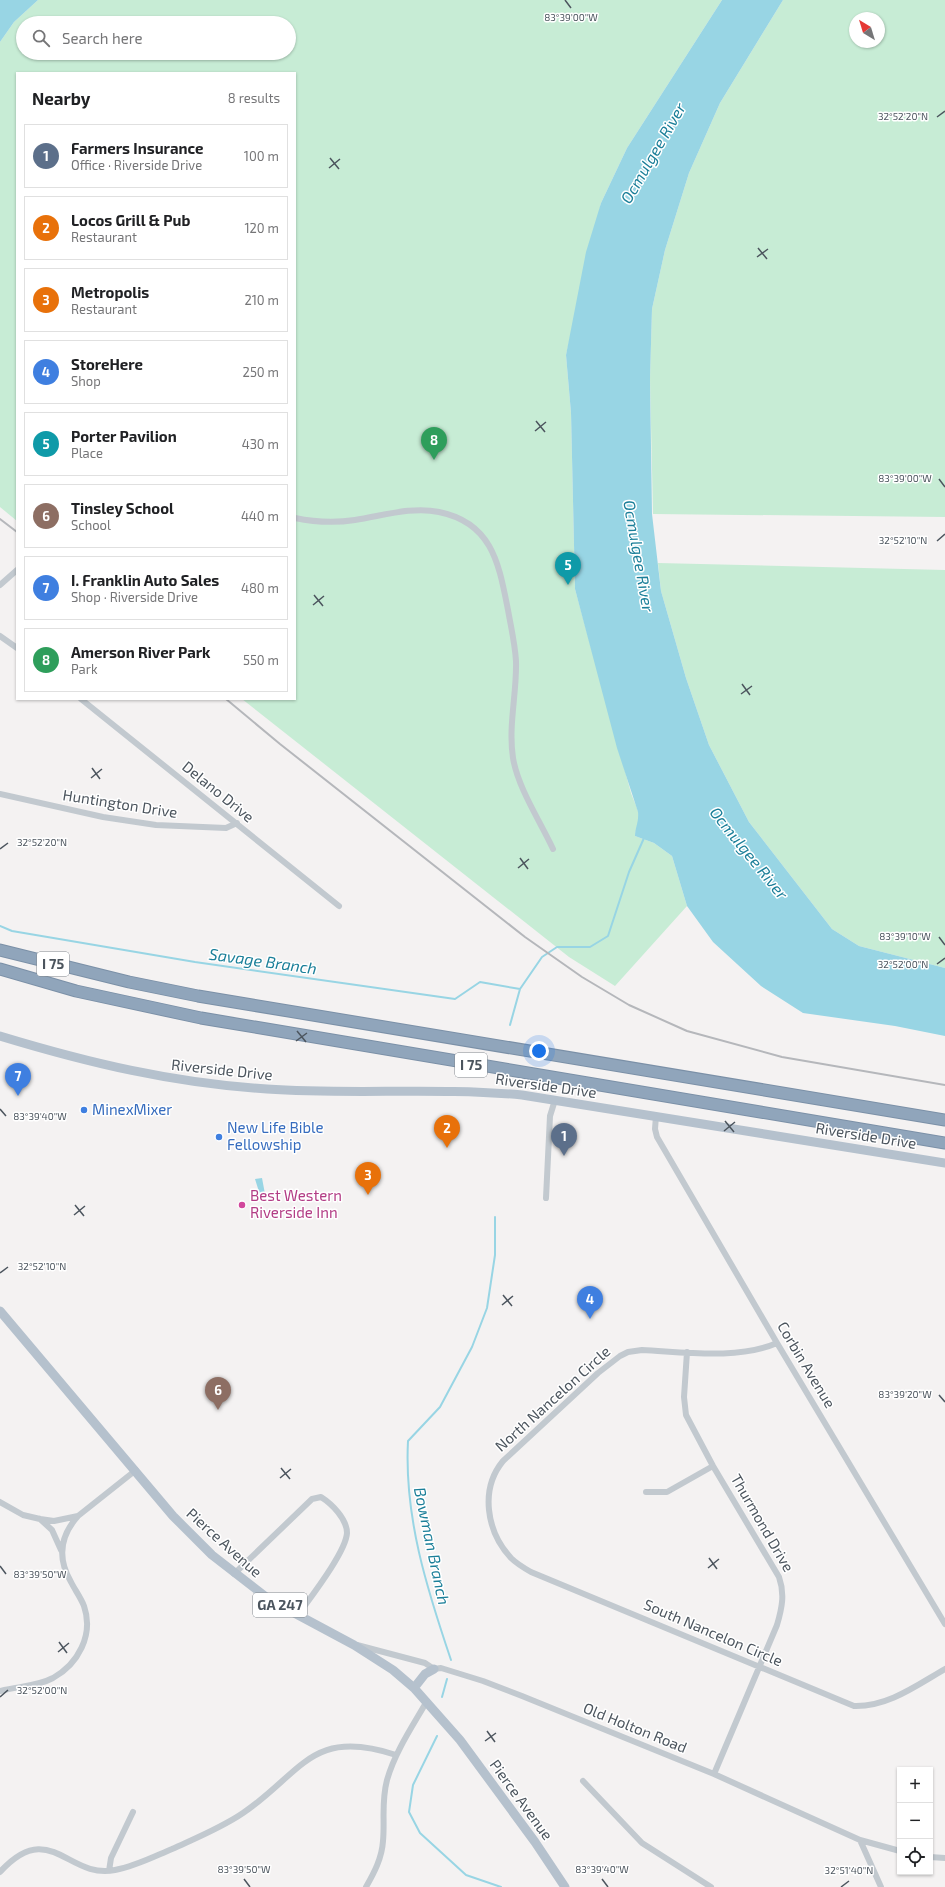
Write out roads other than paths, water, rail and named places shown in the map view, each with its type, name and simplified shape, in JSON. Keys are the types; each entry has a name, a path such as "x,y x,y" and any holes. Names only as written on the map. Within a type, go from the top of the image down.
{"highway":[{"name":"I 75","path":"0,950 129,982 198,996 945,1120"},
{"name":"I 75","path":"0,969 76,991 201,1018 945,1143"}],"main road":[{"name":"Riverside Drive","path":"0,1036 89,1062 149,1075 206,1084 267,1090 319,1092 475,1091 555,1100 945,1163"},
{"name":"Pierce Avenue","path":"0,1311 194,1538 234,1574 270,1600 354,1645 393,1670 427,1701 472,1757 536,1842 565,1887"},
{"path":"414,1688 425,1674 434,1669"}],"street":[{"path":"296,518 331,522 353,521 424,510 439,512 456,517 470,526 485,539 498,561 516,660 512,719 513,758 516,772 554,849"},
{"path":"0,585 16,571"},
{"path":"0,636 16,647"},
{"name":"Delano Drive","path":"82,700 339,906"},
{"name":"Huntington Drive","path":"0,794 104,817 156,825 226,828 237,823"},
{"path":"546,1198 550,1116 555,1100"},
{"name":"Corbin Avenue","path":"656,1116 655,1129 657,1137 777,1343 945,1624"},
{"name":"North Nancelon Circle","path":"490,1521 489,1490 496,1470 503,1461 598,1373 628,1352 642,1350 737,1353 757,1350 777,1343"},
{"name":"Thurmond Drive","path":"687,1352 684,1397 686,1415 713,1466 779,1577 783,1587 783,1599 777,1625 714,1774"},
{"path":"646,1492 667,1492 713,1466"},
{"path":"61,1550 63,1538 78,1516 136,1470"},
{"path":"234,1574 312,1499 321,1497 327,1501 346,1524 346,1541 298,1615"},
{"path":"0,1502 23,1515 40,1519 54,1521 78,1516"},
{"path":"0,1691 36,1685 52,1678 74,1660 82,1646 87,1629 86,1611 65,1571 61,1550 52,1530 40,1519"},
{"name":"South Nancelon Circle","path":"490,1521 510,1558 531,1572 854,1706 867,1706 893,1698 945,1669"},
{"name":"Old Holton Road","path":"354,1645 367,1646 425,1663 434,1669 441,1668 483,1681 714,1774 860,1840 897,1850"},
{"path":"366,1887 376,1871 384,1842 382,1805 387,1780 396,1755 427,1701"},
{"path":"0,1872 13,1859 24,1853 43,1849 50,1849 92,1868 110,1871 132,1866 210,1832 243,1813 296,1767 321,1752 352,1746 379,1749 396,1755"},
{"path":"583,1781 642,1843 711,1887"},
{"path":"110,1871 111,1858 133,1812"},
{"path":"860,1840 881,1887"},
{"path":"933,1857 945,1858"}],"water":[{"path":"0,0 38,0 21,16 16,16 16,20 0,42"},
{"name":"Ocmulgee River","path":"722,0 783,0 720,103 689,173 665,250 652,309 650,379 652,514 661,591 686,678 709,745 749,822 832,929 859,946 945,968 945,1036 895,1026 803,1013 761,986 713,942 687,906 672,856 654,843 635,836 638,812 617,748 575,589 571,413 566,355 586,252 601,203 627,148"},
{"path":"262,1178 265,1194 260,1195 255,1179"}],"waterway":[{"name":"Bowman Branch","path":"510,1025 520,989 542,957 557,947 590,947 608,936 629,872 644,838"},
{"name":"Savage Branch","path":"0,926 12,931 195,962 455,999 480,982 520,989"},
{"name":"Bowman Branch","path":"451,1660 434,1607 419,1552 410,1497 408,1441 440,1407 472,1347 487,1308 495,1255 495,1217"},
{"name":"Bowman Branch","path":"442,1697 447,1679"},
{"name":"Bowman Branch","path":"437,1736 413,1785 409,1812 420,1833 466,1875 501,1887"}],"railway":[{"path":"0,519 16,531"},
{"path":"227,700 280,744 525,937 582,977 629,1005 687,1031 782,1057 945,1085"}],"place":[{"name":"Amerson River Park","path":"434,460"},
{"name":"Porter Pavilion","path":"568,585"},
{"name":"I. Franklin Auto Sales","path":"18,1096"},
{"name":"MinexMixer","path":"84,1110"},
{"name":"New Life Bible Fellowship","path":"219,1137"},
{"name":"Locos Grill & Pub","path":"447,1148"},
{"name":"Farmers Insurance","path":"564,1156"},
{"name":"Metropolis","path":"368,1195"},
{"name":"Best Western Riverside Inn","path":"242,1205"},
{"name":"StoreHere","path":"590,1319"},
{"name":"Tinsley School","path":"218,1410"}]}
